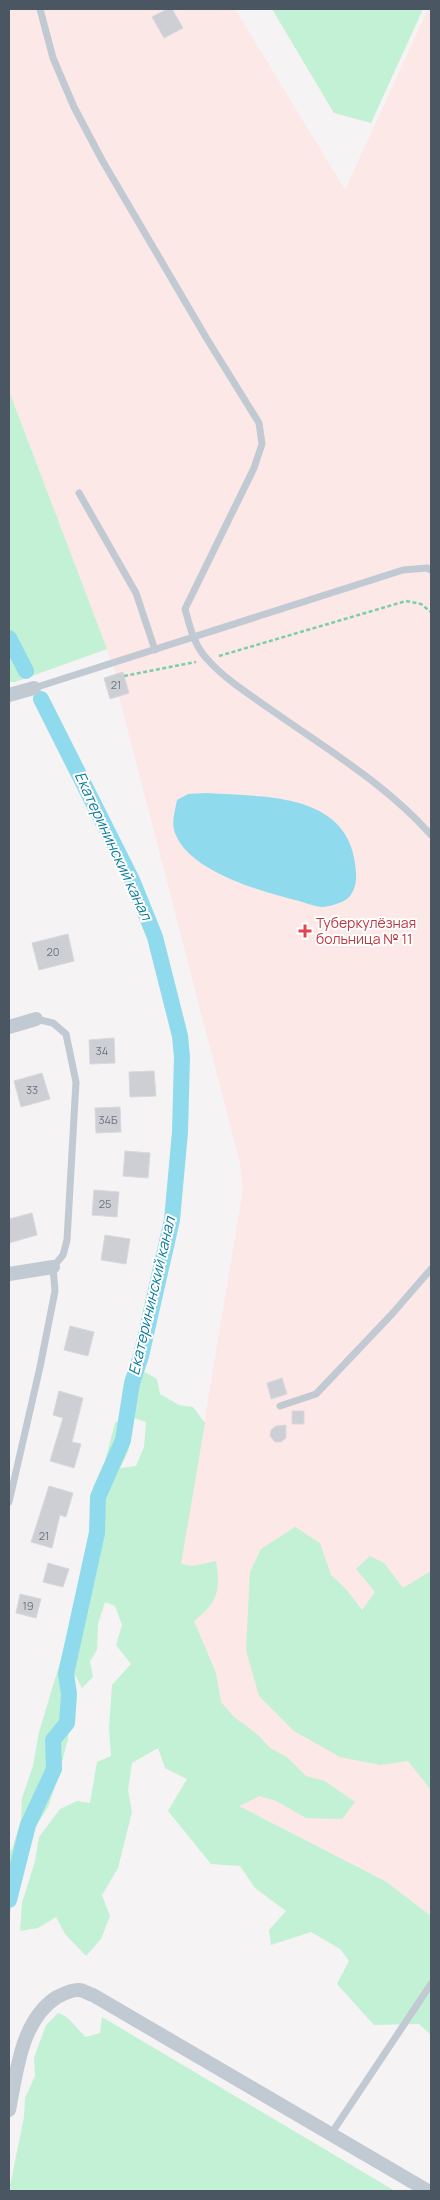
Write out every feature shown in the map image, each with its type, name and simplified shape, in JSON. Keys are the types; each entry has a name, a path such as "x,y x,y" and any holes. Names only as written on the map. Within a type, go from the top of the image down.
{"street":[{"path":"9,695 34,688"},
{"path":"9,1027 36,1019"},
{"path":"9,1274 53,1267"},
{"path":"9,2110 19,2063 34,2020 47,2004 64,1993 78,1990 93,1995 428,2191"}],"lane":[{"path":"40,9 53,58 74,107 102,160 207,340 259,423 262,444 254,468 185,609 193,638 207,660 233,683 381,788 418,820 431,835"},
{"path":"79,493 136,592 155,650"},
{"path":"34,688 403,570 427,568 431,570"},
{"path":"9,1502 40,1367 55,1291 53,1267 63,1255 67,1240 76,1082 66,1034 53,1023 36,1019"},
{"path":"280,1406 316,1394 392,1314 431,1269"},
{"path":"331,2134 405,2027 431,1984"}],"path":[{"path":"124,676 207,660 406,601 421,604 431,612"}],"shaded area":[{"name":"Туберкулёзная больница № 11","path":"9,9 235,9 345,190 428,9 431,9 431,1916 385,1881 165,1768 153,1731 243,1190 240,1163 119,696 110,699 104,678 116,674 9,391"}],"green space":[{"path":"272,9 423,9 371,123 334,113"},
{"path":"9,391 107,649 15,682 9,682"},
{"path":"145,1372 157,1379 160,1394 179,1405 193,1407 205,1423 181,1564 193,1566 216,1561 218,1588 216,1595 208,1608 194,1621 216,1673 221,1702 234,1717 257,1734 270,1748 287,1757 306,1776 325,1781 355,1802 342,1819 306,1818 276,1801 260,1796 239,1806 385,1881 431,1916 431,2035 419,2024 374,2025 337,1984 349,1961 340,1949 311,1932 271,1945 269,1930 286,1911 255,1888 240,1866 211,1864 168,1811 187,1779 165,1768 158,1748 132,1763 128,1790 132,1812 118,1868 102,1895 110,1916 101,1939 86,1956 65,1934 56,1917 38,1928 20,1931 22,1903 35,1861 39,1837 60,1809 77,1801 90,1803 97,1762 111,1756 109,1728 112,1685 131,1664 116,1645 122,1625 115,1606 105,1602 98,1624 97,1650 90,1661 93,1677 82,1688 75,1675 70,1705 68,1739 57,1781 48,1807 31,1834 12,1899 9,1923 9,1852 12,1849 21,1820 22,1798 33,1766 39,1732 67,1639 89,1532 93,1487 105,1461 115,1423 125,1417 131,1430 131,1437 129,1449 120,1468 136,1466 144,1447 146,1422 131,1417 130,1408 136,1380"},
{"path":"295,1527 320,1543 331,1575 346,1589 362,1610 375,1592 356,1569 370,1556 384,1563 403,1588 429,1572 431,1573 431,1790 408,1761 380,1765 340,1757 294,1731 259,1696 246,1650 250,1572 261,1549"},
{"path":"58,2013 70,2020 86,2037 100,2033 102,2017 395,2191 11,2191 10,2186 24,2117 25,2098 35,2076 34,2058 46,2025"}],"water":[{"path":"207,793 279,799 302,804 323,813 339,826 351,846 356,877 351,895 344,901 335,904 323,907 316,906 248,886 211,869 195,859 183,847 175,833 173,825 174,812 177,800 188,794"}],"building":[{"path":"167,9 172,9 183,28 164,38 152,17"},
{"path":"123,672 129,693 110,699 104,678"},
{"path":"68,934 74,961 39,970 32,943"},
{"path":"114,1038 115,1063 90,1064 89,1040"},
{"path":"154,1071 156,1096 130,1097 129,1072"},
{"path":"42,1073 50,1099 21,1107 14,1081"},
{"path":"120,1107 121,1132 96,1133 95,1108"},
{"path":"125,1151 150,1153 148,1178 123,1176"},
{"path":"94,1190 119,1192 117,1217 92,1215"},
{"path":"32,1213 37,1235 9,1243 9,1219"},
{"path":"105,1235 130,1239 126,1264 101,1260"},
{"path":"70,1326 94,1332 88,1356 64,1350"},
{"path":"282,1378 287,1394 271,1399 267,1383"},
{"path":"59,1391 83,1398 72,1442 81,1444 74,1468 50,1461 63,1418 53,1415"},
{"path":"292,1411 304,1411 304,1424 292,1424"},
{"path":"286,1425 286,1438 281,1442 275,1442 270,1436 271,1430 276,1426"},
{"path":"49,1486 73,1493 66,1517 60,1515 52,1548 31,1542"},
{"path":"48,1563 69,1569 63,1587 43,1582"},
{"path":"20,1594 41,1599 36,1618 16,1613"}],"waterway":[{"name":"Екатерининский канал","path":"9,638 26,671"},
{"name":"Екатерининский канал","path":"9,1900 28,1825 54,1769 53,1740 67,1723 69,1694 66,1674 97,1533 98,1497 123,1440 132,1383 141,1356 172,1220 180,1132 182,1057 180,1036 155,937 132,880 41,699"}],"place":[{"name":"Туберкулёзная больница № 11","path":"305,931"}]}
